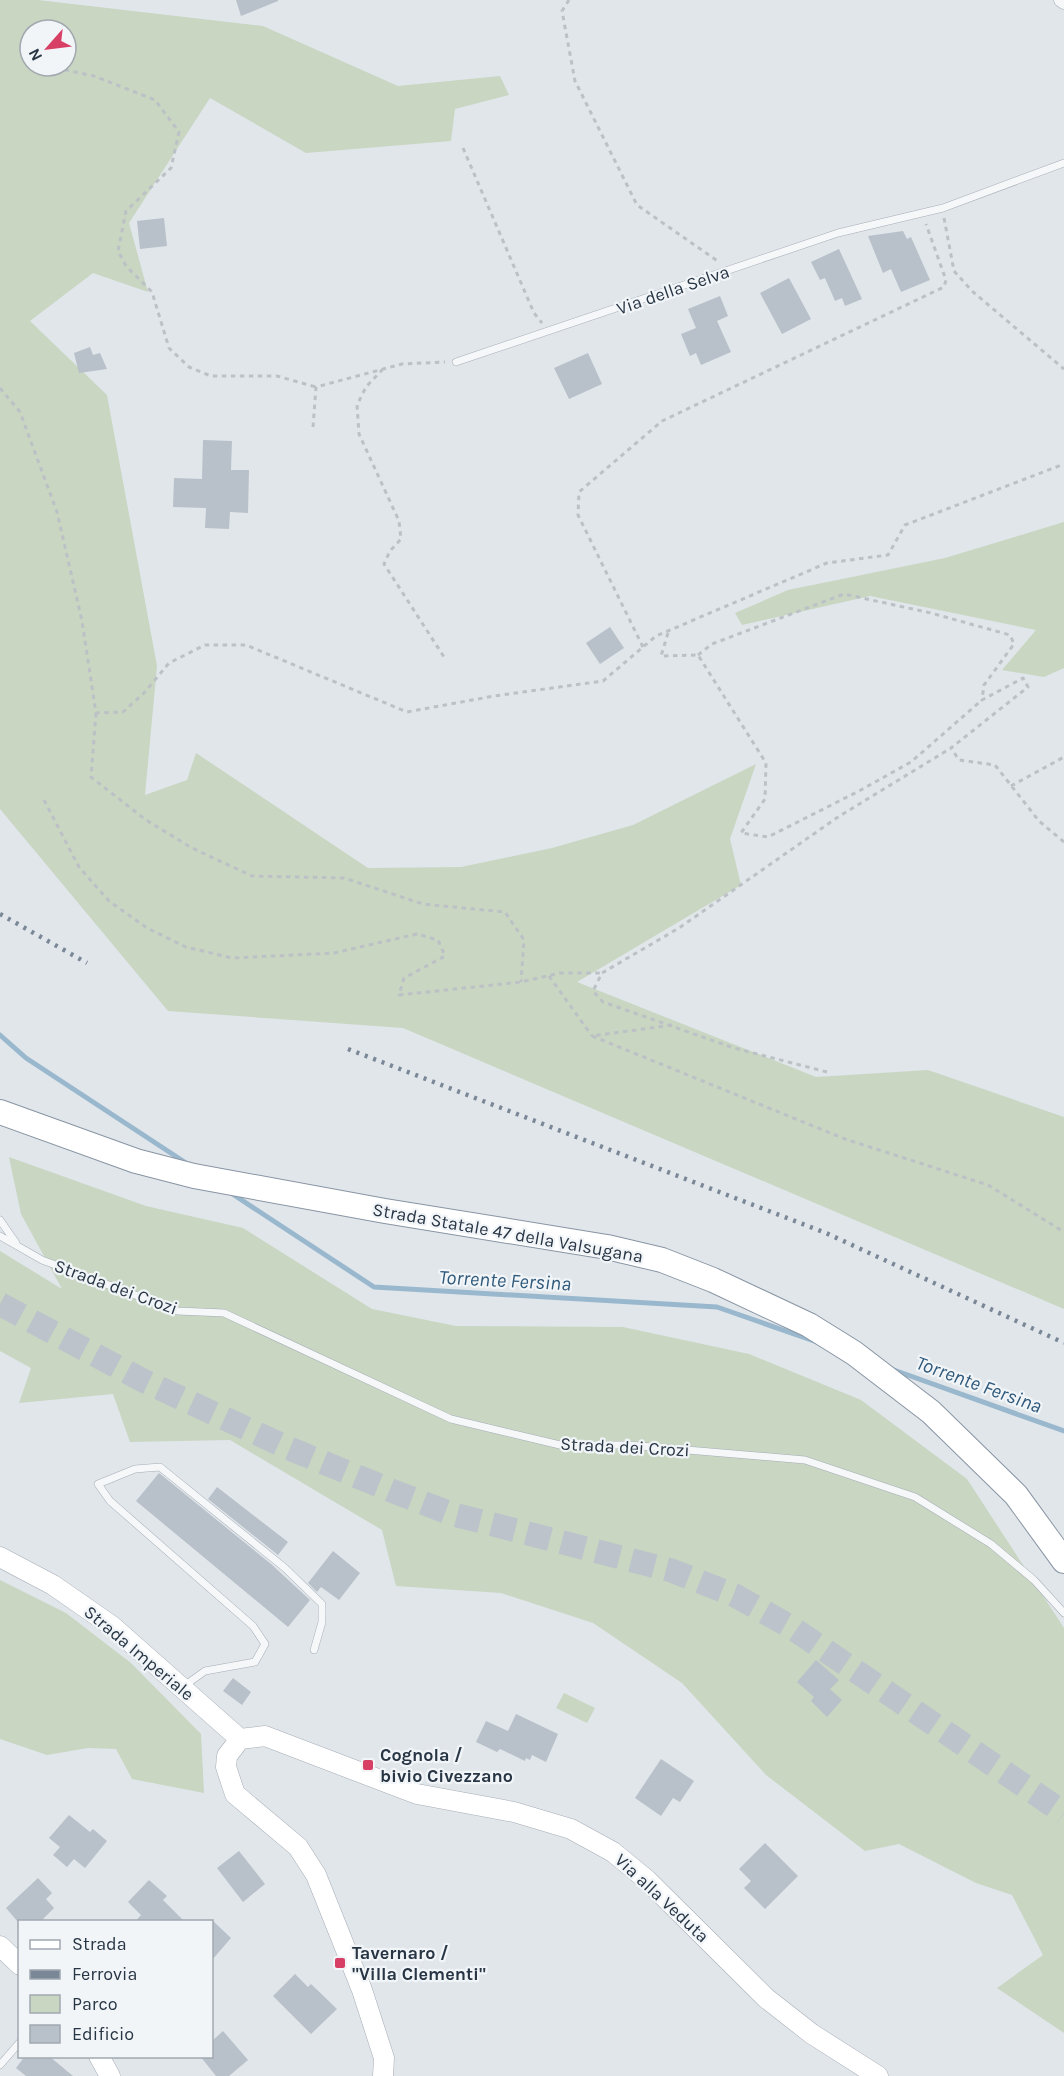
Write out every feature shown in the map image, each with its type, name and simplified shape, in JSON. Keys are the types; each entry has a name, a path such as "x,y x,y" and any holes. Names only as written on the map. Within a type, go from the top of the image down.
{"highway":[{"name":"Strada Statale 47 della Valsugana","path":"0,1112 136,1161 194,1176 374,1209 607,1247 662,1260 713,1280 809,1325 854,1353 913,1398 1016,1495 1064,1561"}],"street":[{"name":"Strada Imperiale","path":"0,1557 53,1585 112,1626 240,1739"},
{"name":"Via alla Veduta","path":"240,1739 265,1736 417,1794 514,1812 571,1829 613,1852 647,1880 766,1998 812,2034 878,2076"},
{"path":"240,1739 227,1756 226,1767 235,1794 298,1847 316,1875 366,2002 384,2058 383,2076"},
{"path":"0,1946 18,1963"},
{"path":"100,2058 110,2076"}],"lane":[{"name":"Via della Selva","path":"456,362 838,233 943,208 1064,163"},
{"path":"0,1220 20,1247"},
{"name":"Strada dei Crozi","path":"0,1236 42,1260 178,1311 224,1313 451,1419 560,1445 628,1444 805,1460 915,1497 991,1544 1035,1580 1064,1613"},
{"path":"182,1688 205,1671 255,1662 265,1644 253,1626 110,1501 98,1484 135,1469 160,1467 285,1568 322,1604 322,1622 314,1650"},
{"path":"0,2065 18,2044"}],"path":[{"path":"569,0 562,11 575,81 637,205 730,270"},
{"path":"78,73 94,76 155,100 179,132 171,168 126,211 118,251 126,266 152,292 169,348 189,367 211,376 277,376 316,387 402,364 456,362"},
{"path":"463,148 534,313 549,331"},
{"path":"943,208 954,271 972,291 1064,369"},
{"path":"643,647 578,515 579,492 662,421 945,287 946,280 922,212"},
{"path":"383,369 366,387 357,405 359,434 399,521 400,539 390,551 384,564 446,660"},
{"path":"313,428 316,387"},
{"path":"0,388 20,412 57,512 82,621 96,713 91,777 146,820 192,848 252,876 344,878 423,904 504,912 524,940 521,982"},
{"path":"96,713 123,712 144,693 169,663 206,645 246,645 406,712 494,696 603,681 657,636 827,562 888,555 905,525 1064,464"},
{"path":"668,633 661,656 698,655 712,644 844,594 931,613 1010,635 1014,644 984,685 982,700"},
{"path":"44,800 78,867 110,901 147,928 186,947 232,958 334,953 417,934 438,940 445,956 404,978 399,995 521,982 561,973 602,973 679,928 838,817 951,748 1028,687 1023,678 982,700 911,762 768,837 741,833 765,800 766,763 698,655"},
{"path":"951,748 959,760 995,765 1039,821 1064,842"},
{"path":"1011,786 1064,757"},
{"path":"602,973 593,991 603,1002 674,1025 734,1048 827,1072"},
{"path":"549,976 592,1036 845,1139 988,1185 1064,1232"},
{"path":"592,1036 674,1025"}],"green space":[{"path":"0,0 38,0 263,26 398,86 500,76 509,95 455,109 451,141 306,153 210,98 129,223 148,292 93,273 30,321 107,395 157,666 145,795 187,780 196,753 368,868 461,867 552,848 633,825 756,764 730,839 741,885 577,982 816,1077 928,1070 1064,1117 1064,1309 403,1028 168,1011 0,809"},
{"path":"1064,522 1064,668 1044,677 1002,670 1036,630 870,596 742,625 735,613 788,590 945,558"},
{"path":"9,1157 146,1206 243,1228 372,1309 456,1326 623,1327 749,1354 861,1400 967,1479 1064,1628 1064,2033 997,1988 1043,1955 1012,1895 976,1883 899,1844 865,1851 766,1775 682,1683 593,1623 501,1593 396,1586 382,1530 230,1440 130,1442 113,1394 19,1403 31,1368 0,1351 0,1251 62,1289 21,1214"},
{"path":"0,1580 66,1613 131,1663 201,1734 204,1793 132,1779 116,1749 88,1748 47,1755 0,1739"},
{"path":"564,1693 595,1708 587,1723 556,1708"}],"building":[{"path":"236,0 278,0 278,1 241,16"},
{"path":"164,218 167,246 140,249 137,221"},
{"path":"903,231 907,239 911,237 930,280 901,292 891,269 883,273 868,236"},
{"path":"839,249 862,299 845,306 842,298 835,301 825,278 820,280 811,262"},
{"path":"789,278 811,319 782,334 760,293"},
{"path":"720,296 728,316 717,321 731,352 701,365 696,353 690,356 681,334 696,328 688,309"},
{"path":"90,347 93,355 100,353 107,369 79,373 74,353"},
{"path":"588,353 602,384 569,399 554,368"},
{"path":"203,440 232,441 231,470 249,470 248,513 230,512 229,529 205,528 206,508 173,507 174,478 202,479"},
{"path":"610,627 624,648 600,664 586,643"},
{"path":"159,1473 271,1564 310,1600 288,1627 136,1501"},
{"path":"217,1487 288,1542 278,1555 208,1499"},
{"path":"333,1551 360,1573 339,1600 321,1587 317,1592 308,1583"},
{"path":"816,1660 839,1680 830,1689 842,1700 827,1717 811,1701 814,1697 797,1682"},
{"path":"233,1678 251,1692 242,1705 223,1691"},
{"path":"516,1714 558,1734 546,1762 532,1755 530,1760 526,1758 525,1761 500,1749 497,1752 476,1742 486,1721 508,1731"},
{"path":"661,1759 694,1781 680,1802 673,1798 661,1816 635,1798"},
{"path":"69,1815 90,1832 93,1829 107,1841 85,1868 74,1859 67,1867 53,1855 60,1847 49,1838"},
{"path":"765,1843 798,1876 765,1909 744,1888 751,1881 739,1869"},
{"path":"239,1851 265,1884 243,1902 217,1868"},
{"path":"38,1878 52,1893 46,1899 54,1908 42,1920 18,1920 18,1922 6,1908"},
{"path":"149,1880 167,1896 163,1900 183,1920 137,1920 141,1915 128,1902"},
{"path":"213,1921 231,1938 213,1959"},
{"path":"295,1974 308,1987 311,1984 337,2009 311,2034 273,1996"},
{"path":"223,2031 248,2060 229,2076 216,2076 202,2058 213,2058 213,2040"},
{"path":"24,2058 51,2058 73,2076 26,2076 16,2068"}],"waterway":[{"name":"Torrente Fersina","path":"0,1035 26,1058 186,1163"},
{"name":"Torrente Fersina","path":"231,1193 374,1287 717,1307 817,1342"},
{"name":"Torrente Fersina","path":"891,1369 1064,1431"}],"tunnel":[{"path":"0,1304 142,1380 286,1447 395,1492 452,1514 670,1570 734,1595 791,1627 1064,1813"}],"railway":[{"path":"0,914 87,963"},
{"path":"348,1049 826,1233 1064,1343"}],"place":[{"name":"Cognola / bivio Civezzano","path":"368,1765"},
{"name":"Tavernaro / \"Villa Clementi\"","path":"340,1963"}]}
